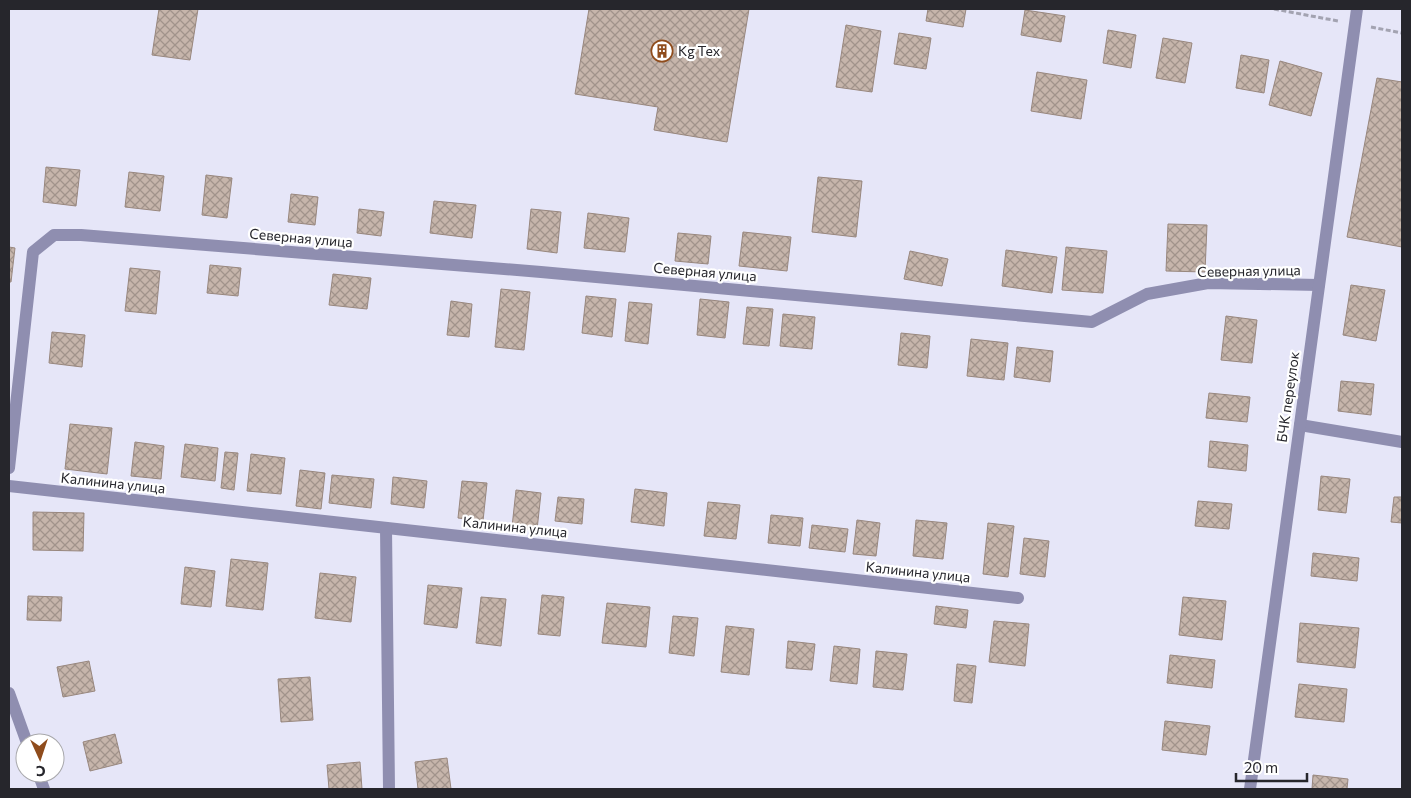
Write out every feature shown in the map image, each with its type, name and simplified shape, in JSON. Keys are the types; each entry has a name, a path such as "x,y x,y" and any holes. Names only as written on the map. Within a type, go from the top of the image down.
{"street":[{"name":"БЧК переулок","path":"1250,789 1357,9"},
{"name":"Северная улица","path":"9,468 33,252 54,236 80,235 541,272 1092,322 1147,294 1208,283 1319,285"},
{"path":"1300,425 1402,442"},
{"name":"Калинина улица","path":"9,486 1018,598"},
{"path":"386,528 389,789"},
{"path":"9,693 23,733"}],"building":[{"path":"159,9 198,9 190,60 152,55"},
{"name":"Kg Tex","path":"589,9 749,9 727,142 654,130 658,107 575,94"},
{"path":"928,9 966,9 963,27 926,21"},
{"path":"1025,10 1065,16 1061,42 1021,35"},
{"path":"846,25 881,31 872,92 836,87"},
{"path":"1108,30 1136,35 1131,68 1103,63"},
{"path":"899,33 931,38 926,69 894,64"},
{"path":"1163,38 1192,43 1185,83 1156,78"},
{"path":"1241,55 1269,60 1264,93 1236,88"},
{"path":"1280,61 1322,73 1311,116 1269,105"},
{"path":"1037,72 1087,80 1081,119 1031,111"},
{"path":"1377,78 1402,82 1402,247 1347,237"},
{"path":"46,167 80,170 76,206 43,202"},
{"path":"129,172 164,176 160,211 125,207"},
{"path":"206,175 232,178 227,218 202,215"},
{"path":"818,177 862,181 856,237 812,232"},
{"path":"291,194 318,197 315,225 288,222"},
{"path":"434,201 476,205 472,238 430,233"},
{"path":"359,209 384,212 381,236 357,233"},
{"path":"531,209 561,212 557,253 527,249"},
{"path":"588,213 629,218 625,252 584,248"},
{"path":"1168,224 1207,225 1205,272 1166,271"},
{"path":"743,232 791,237 787,271 739,266"},
{"path":"678,233 711,236 708,264 675,261"},
{"path":"9,247 15,248 11,282 9,282"},
{"path":"1066,247 1107,251 1103,293 1062,290"},
{"path":"1006,250 1057,257 1052,293 1002,286"},
{"path":"910,251 948,259 942,286 904,279"},
{"path":"210,265 241,268 238,296 207,293"},
{"path":"130,268 160,271 156,314 125,311"},
{"path":"333,274 371,278 367,309 329,305"},
{"path":"1351,285 1385,290 1376,341 1343,335"},
{"path":"501,289 530,292 524,350 495,347"},
{"path":"586,296 616,299 612,337 582,333"},
{"path":"700,299 729,302 725,338 697,335"},
{"path":"451,301 472,304 469,337 447,335"},
{"path":"629,302 652,304 648,344 625,341"},
{"path":"747,307 773,309 769,346 743,344"},
{"path":"783,314 815,317 812,349 780,346"},
{"path":"1226,316 1257,320 1252,363 1221,360"},
{"path":"52,332 85,335 82,367 49,363"},
{"path":"901,333 930,336 927,368 898,365"},
{"path":"971,339 1008,343 1004,380 967,376"},
{"path":"1017,347 1053,351 1050,382 1014,377"},
{"path":"1341,381 1374,384 1371,415 1338,411"},
{"path":"1209,393 1250,397 1247,422 1206,418"},
{"path":"70,424 112,428 107,474 65,469"},
{"path":"1210,441 1248,445 1246,471 1208,467"},
{"path":"135,442 164,446 161,479 131,476"},
{"path":"185,444 218,448 215,481 181,477"},
{"path":"225,452 238,453 234,490 221,488"},
{"path":"251,454 285,458 281,494 247,491"},
{"path":"300,470 325,473 321,509 296,506"},
{"path":"332,475 374,479 371,508 329,503"},
{"path":"1321,476 1350,479 1346,513 1318,510"},
{"path":"393,477 427,481 424,508 391,504"},
{"path":"462,481 487,483 483,521 458,518"},
{"path":"635,489 667,493 664,526 631,522"},
{"path":"516,490 541,493 537,530 512,527"},
{"path":"558,497 584,499 582,524 555,521"},
{"path":"1394,497 1402,497 1402,523 1391,522"},
{"path":"1198,501 1232,504 1229,529 1195,526"},
{"path":"708,502 740,505 736,539 704,536"},
{"path":"33,512 84,513 83,551 33,550"},
{"path":"771,515 803,518 800,546 768,543"},
{"path":"857,520 880,523 876,556 853,554"},
{"path":"916,520 947,523 943,559 913,556"},
{"path":"988,523 1014,526 1008,577 983,574"},
{"path":"812,525 848,529 845,552 809,548"},
{"path":"1024,538 1049,541 1045,577 1020,574"},
{"path":"1313,553 1359,558 1357,581 1311,576"},
{"path":"231,559 268,563 263,610 226,606"},
{"path":"185,567 215,571 211,607 181,604"},
{"path":"320,573 356,577 351,622 315,618"},
{"path":"428,585 462,588 457,628 424,624"},
{"path":"542,595 564,597 560,636 538,634"},
{"path":"28,596 62,597 61,621 27,620"},
{"path":"481,597 506,599 501,646 476,643"},
{"path":"1183,597 1226,601 1222,640 1179,635"},
{"path":"607,603 650,607 646,647 602,643"},
{"path":"936,606 968,610 966,628 934,624"},
{"path":"673,616 698,618 694,656 669,653"},
{"path":"994,621 1029,624 1025,666 989,662"},
{"path":"1300,623 1359,628 1355,668 1297,662"},
{"path":"726,626 754,629 749,675 721,672"},
{"path":"788,641 815,644 812,670 786,668"},
{"path":"834,646 860,649 857,684 830,681"},
{"path":"876,651 907,654 903,690 873,687"},
{"path":"1170,655 1215,660 1212,688 1167,683"},
{"path":"89,661 95,691 63,697 57,667"},
{"path":"957,664 976,666 972,703 954,701"},
{"path":"310,677 313,720 281,722 278,679"},
{"path":"1299,684 1347,689 1344,722 1295,717"},
{"path":"1165,721 1210,726 1206,755 1162,750"},
{"path":"115,734 122,763 90,771 83,742"},
{"path":"447,758 451,789 418,789 415,762"},
{"path":"360,762 362,789 329,789 327,765"},
{"path":"1313,775 1348,779 1347,789 1312,789"}],"place":[{"name":"Kg Tex","path":"662,51"}]}
